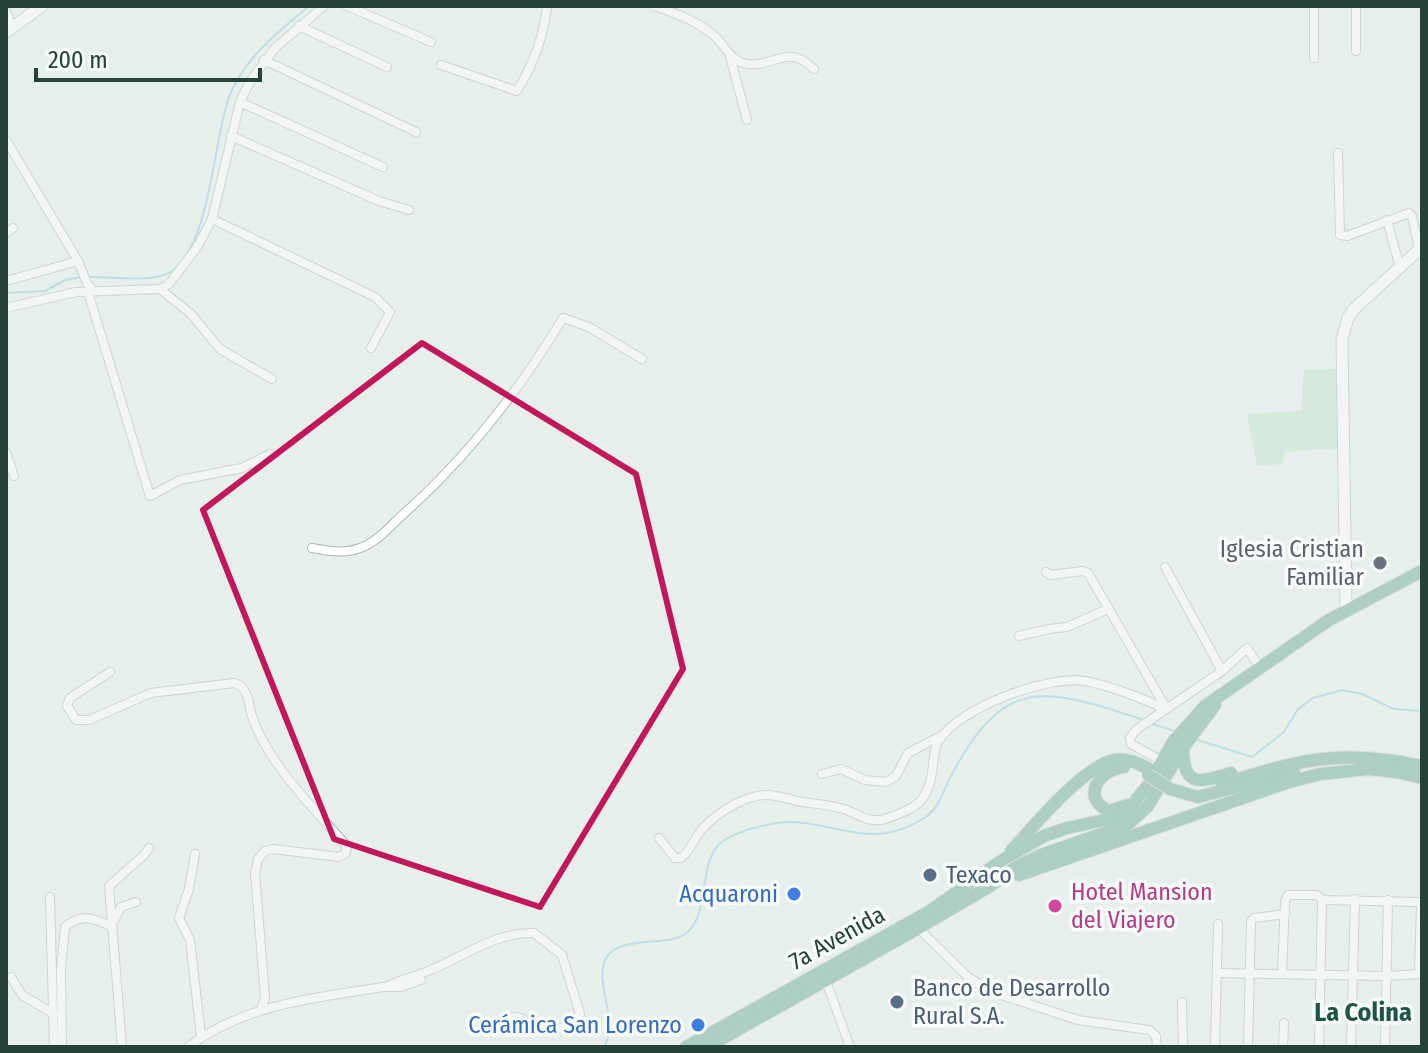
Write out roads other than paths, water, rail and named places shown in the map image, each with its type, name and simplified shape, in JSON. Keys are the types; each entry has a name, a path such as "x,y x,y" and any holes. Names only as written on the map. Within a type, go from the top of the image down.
{"main road":[{"path":"990,886 1016,867 1041,855 1114,831 1136,819 1155,795 1196,722 1221,696 1346,610 1422,571"},
{"path":"1004,859 1055,831 1123,816 1138,799 1162,761 1180,746"},
{"path":"1180,746 1187,775 1200,780 1287,756 1360,756 1422,766"},
{"path":"1171,786 1202,789 1306,760 1360,756"},
{"path":"1004,859 1068,792 1100,764 1124,760 1198,797 1312,769 1335,767 1422,778"},
{"path":"1138,799 1121,809 1109,811 1096,801 1096,783 1112,768 1149,772"},
{"path":"990,886 1289,782 1320,774 1368,769"},
{"name":"7a Avenida","path":"707,1047 826,981 915,925 1004,859"},
{"name":"7a Avenida","path":"686,1047 990,886"}],"street":[{"path":"6,11 9,30 42,6"},
{"path":"6,308 89,288 160,289 172,280 198,246 212,219 240,102 264,60 324,6"},
{"path":"347,6 431,42"},
{"path":"441,65 517,91 530,69 544,29 547,6"},
{"path":"654,6 702,26 722,43 734,64 747,120"},
{"path":"1314,6 1314,58"},
{"path":"1356,6 1356,51"},
{"path":"299,26 387,67"},
{"path":"728,52 736,60 749,64 794,56 814,69"},
{"path":"264,60 416,132"},
{"path":"240,102 383,167"},
{"path":"231,136 379,201 409,210"},
{"path":"6,140 79,263 150,496 180,480 242,468 270,454"},
{"path":"1338,153 1340,235 1346,237 1406,213 1412,214 1421,248 1354,309 1342,339 1346,610"},
{"path":"212,219 375,297 390,312 371,348"},
{"path":"1387,220 1400,268"},
{"path":"6,281 79,263"},
{"path":"160,289 191,314 220,349 272,379"},
{"path":"312,548 348,552 363,548 404,514 455,464 525,379 563,318 609,338 642,359"},
{"path":"6,452 14,476"},
{"path":"1165,567 1222,671"},
{"path":"1046,572 1050,575 1086,571 1166,709"},
{"path":"1019,636 1067,627 1108,609"},
{"path":"1162,761 1134,747 1130,740 1137,729 1222,671 1247,648 1260,668"},
{"path":"110,672 70,698 67,706 76,720 89,720 151,693 234,683 242,685 260,740 347,846 346,853 339,857 273,849 265,851 258,859 255,873 265,997 261,1010"},
{"path":"822,774 841,769 865,780 886,782 896,776 908,753 942,735 984,704 1064,681 1102,685 1166,709"},
{"path":"659,838 675,858 681,858 703,828 729,808 745,799 766,795 835,807 880,820 922,802 931,786 936,746 942,735"},
{"path":"122,1047 109,886 149,848"},
{"path":"195,854 189,889 179,918 190,940 201,1036"},
{"path":"1282,974 1285,899 1288,895 1317,895 1322,900 1319,1047"},
{"path":"50,897 54,1047"},
{"path":"1351,1047 1355,899"},
{"path":"1217,973 1420,974 1422,902 1322,900"},
{"path":"1385,1047 1388,900"},
{"path":"111,926 121,907 136,902"},
{"path":"1248,1047 1252,920 1285,914"},
{"path":"62,1047 61,969 65,927 75,918 87,917 111,926"},
{"path":"1215,1047 1218,924"},
{"path":"915,925 967,976 989,991 1069,1018 1149,1030 1156,1036 1157,1047"},
{"path":"386,987 433,970 489,942 534,933 560,952 580,1014 574,1022 549,1030 534,1027 524,1018 514,1017"},
{"path":"11,977 22,995 54,1014"},
{"path":"188,1047 201,1036 261,1010 386,987 401,987 421,980"},
{"path":"826,981 850,1047"},
{"path":"1182,1002 1183,1047"},
{"path":"1283,1047 1284,1023"}],"waterway":[{"path":"88,277 155,277 172,271 185,257 203,215 224,116 235,83 263,47 309,6"},
{"path":"6,293 45,291 65,280 81,277"},
{"path":"1195,739 1252,757 1284,732 1298,709 1313,698 1342,690 1362,694 1394,709 1422,711"},
{"path":"604,1047 609,1025 602,979 606,958 621,946 667,940 685,934 699,914 709,861 726,839 750,829 784,822 863,834 905,828 927,816 936,806 970,743 989,720 1009,705 1030,698 1052,696 1078,700 1141,719"},
{"path":"1153,724 1174,731"}],"place":[{"name":"Iglesia Cristian Familiar","path":"1380,563"},
{"name":"Texaco","path":"930,875"},
{"name":"Acquaroni","path":"794,894"},
{"name":"Hotel Mansion del Viajero","path":"1055,906"},
{"name":"Banco de Desarrollo Rural S.A.","path":"897,1002"},
{"name":"Cerámica San Lorenzo","path":"698,1025"}],"district":[{"name":"La Colina","path":"1363,1012"}]}
